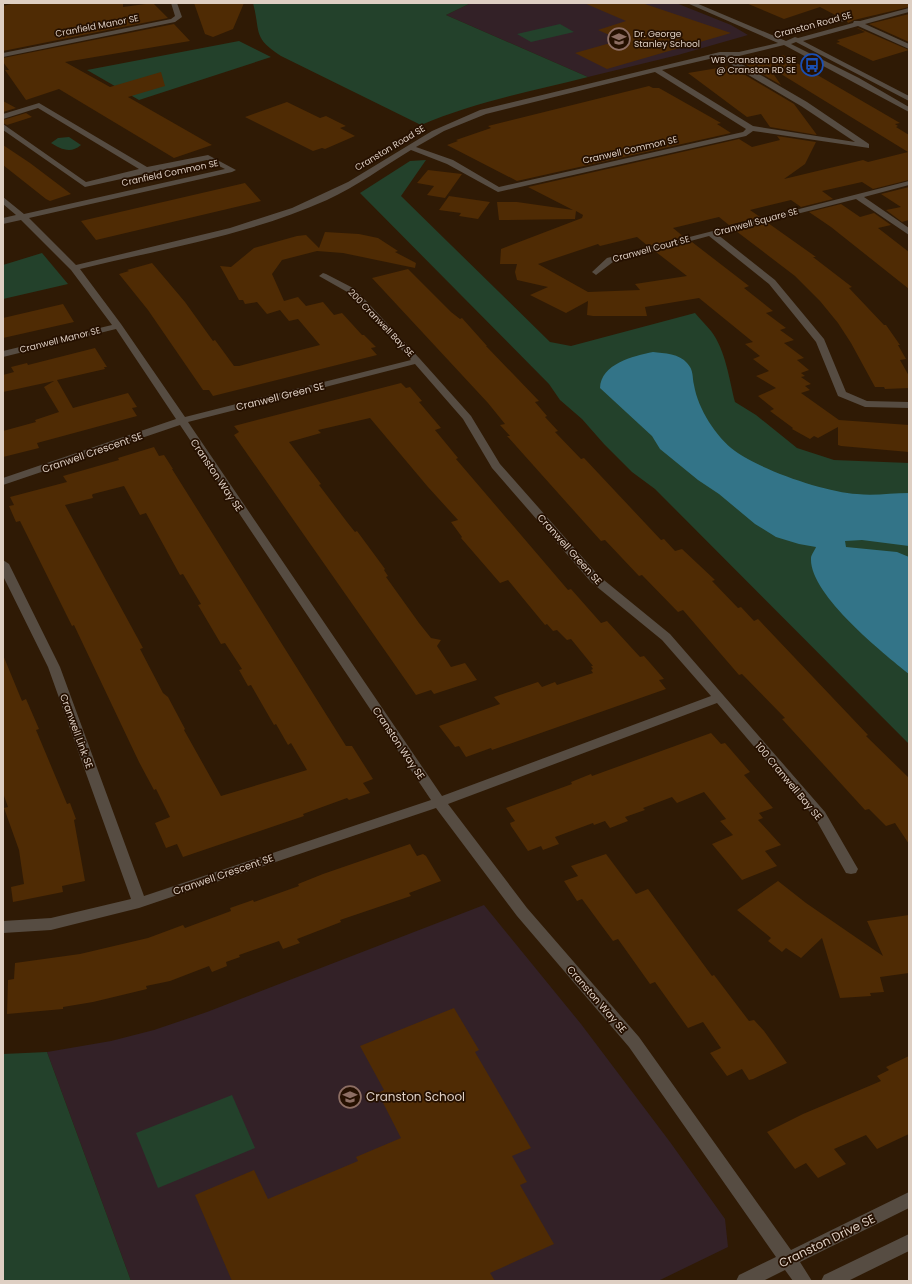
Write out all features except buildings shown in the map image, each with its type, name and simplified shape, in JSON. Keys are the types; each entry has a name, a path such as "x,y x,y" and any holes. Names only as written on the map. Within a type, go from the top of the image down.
{"street":[{"name":"Cranfield Manor SE","path":"3,55 56,43 173,21 179,16 174,3"},
{"path":"690,3 773,37 866,84 909,110"},
{"name":"Cranston Road SE","path":"762,40 906,3"},
{"name":"Cranston Road SE","path":"74,268 242,227 290,212 347,186 410,147 452,124 483,112 720,54 739,54 798,40 909,10"},
{"path":"847,18 909,48"},
{"path":"778,30 909,99"},
{"name":"Cranston Road SE","path":"720,54 737,46"},
{"path":"655,69 751,128 866,146 804,104 720,54"},
{"name":"Cranfield Common SE","path":"3,117 39,105 146,170"},
{"path":"3,126 85,185 95,200"},
{"name":"Cranwell Common SE","path":"410,147 450,162 498,190 746,134 751,128"},
{"name":"Cranfield Common SE","path":"3,221 232,170 208,157 85,185"},
{"name":"Cranwell Square SE","path":"710,233 909,183"},
{"path":"857,196 909,232"},
{"name":"Cranston Way SE","path":"3,200 74,268 118,326 439,802 522,912 634,1042 803,1281"},
{"name":"Cranwell Square SE","path":"710,233 772,282 821,341 842,394 865,404 909,405"},
{"name":"Cranwell Court SE","path":"596,272 610,260 710,233"},
{"name":"200 Cranwell Bay SE","path":"323,276 352,290 417,361"},
{"name":"Cranwell Manor SE","path":"3,354 118,326"},
{"name":"Cranwell Green SE","path":"181,421 417,361 467,418 496,466 595,579 666,637 719,698"},
{"name":"Cranwell Crescent SE","path":"3,482 181,421"},
{"name":"Cranwell Link SE","path":"3,564 54,667 139,903"},
{"path":"439,802 719,698"},
{"name":"100 Cranwell Bay SE","path":"719,698 820,815 851,869"},
{"name":"Cranwell Crescent SE","path":"3,927 51,924 139,903 439,802"},
{"name":"Cranston Drive SE","path":"745,1281 909,1200"},
{"path":"830,1281 909,1242"}],"shaded area":[{"name":"Dr. George Stanley School","path":"471,3 676,3 731,25 748,35 678,55 588,77 446,15"},
{"name":"Cranston School","path":"484,905 581,1024 670,1142 725,1219 728,1247 658,1281 131,1281 47,1052 111,1041 154,1030 207,1012"}],"green space":[{"path":"253,3 471,3 446,15 588,77 483,103 421,125 281,56 266,44 259,34"},
{"path":"560,24 574,32 531,42 517,34"},
{"path":"239,41 271,57 139,100 87,70"},
{"path":"69,137 81,145 77,148 66,150 51,143 58,138"},
{"path":"426,160 401,196 550,342 571,346 695,313 711,331 720,347 724,356 735,402 756,415 797,448 834,460 909,463 909,744 655,489 632,472 582,419 560,400 549,384 360,193 410,161"},
{"path":"42,253 68,284 3,299 3,265"},
{"path":"47,1052 131,1281 3,1281 3,1054"},
{"path":"232,1095 255,1148 158,1188 136,1133"}],"water":[{"path":"653,352 676,356 687,363 692,371 693,382 699,403 709,422 728,445 746,458 794,479 828,489 863,495 909,493 909,546 862,540 845,541 846,547 897,552 909,557 909,674 866,638 834,605 822,588 814,572 811,558 816,547 799,544 776,537 755,524 719,494 698,480 660,449 652,436 600,388 606,373 619,362"}],"place":[{"name":"Dr. George Stanley School","path":"619,39"},
{"name":"WB Cranston DR SE @ Cranston RD SE","path":"812,65"},
{"name":"Cranston School","path":"350,1097"}]}
